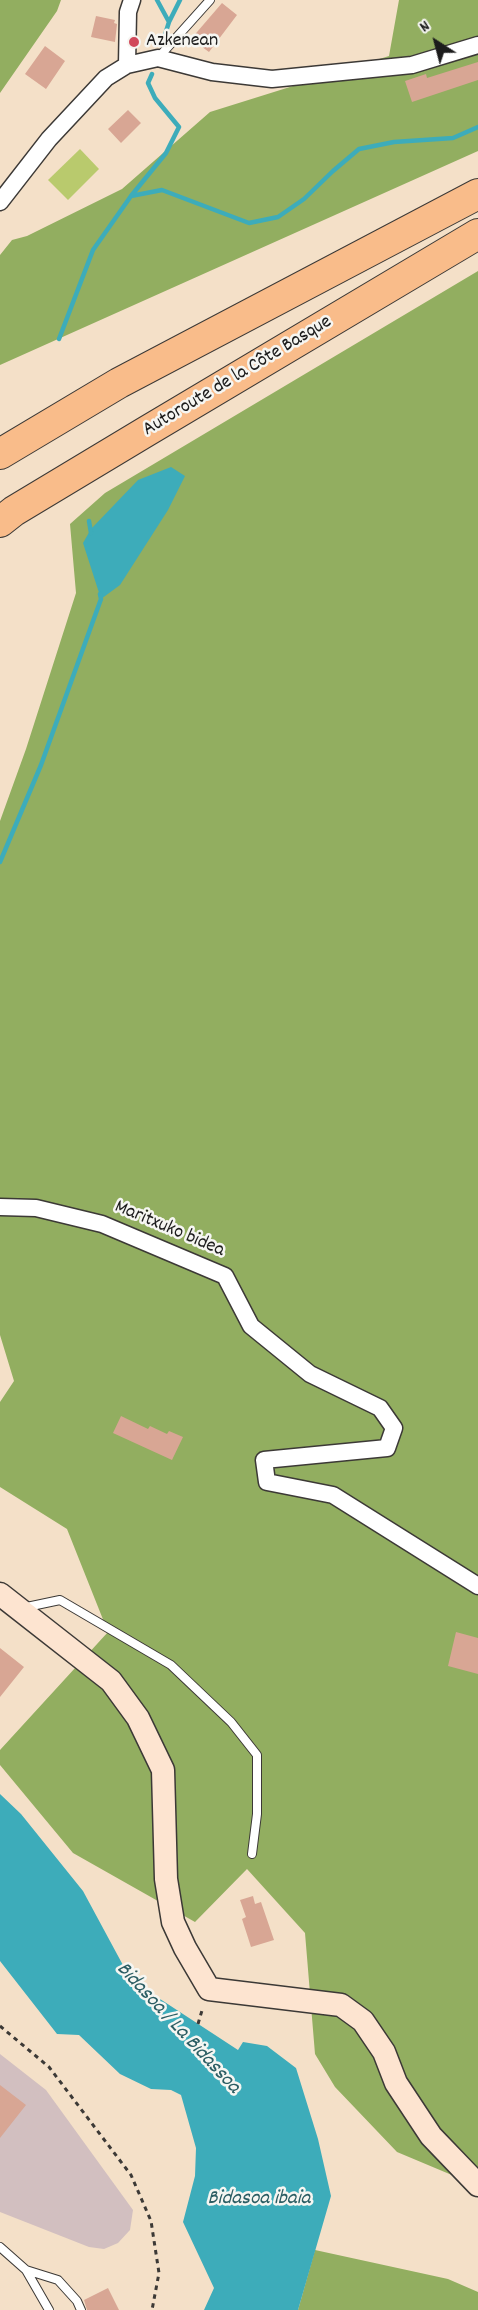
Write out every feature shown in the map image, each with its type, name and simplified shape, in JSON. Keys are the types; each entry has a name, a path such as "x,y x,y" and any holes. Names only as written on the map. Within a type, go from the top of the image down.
{"highway":[{"path":"0,454 119,383 478,194"},
{"name":"Autoroute de la Côte Basque","path":"0,522 14,511 136,437 478,234"}],"street":[{"path":"128,65 126,54 128,12 132,0"},
{"path":"0,202 49,139 106,78 128,65 158,58 212,72 272,79 412,65 478,45"},
{"name":"Maritxuko bidea","path":"0,1207 36,1208 102,1224 225,1276 251,1326 310,1374 380,1408 394,1428 387,1448 264,1460 267,1482 333,1495 478,1586"},
{"path":"0,1594 111,1681 138,1718 163,1770 166,1879 173,1922 209,1989 341,2005 363,2021 384,2052 396,2084 431,2136 478,2185"}],"lane":[{"path":"158,58 210,0"},
{"path":"18,1608 60,1600 171,1665 231,1722 257,1755 257,1814 252,1854"},
{"path":"0,2247 26,2270 49,2310"},
{"path":"26,2270 58,2280 77,2301 81,2310"}],"path":[{"path":"0,2026 50,2067 131,2175 153,2231 159,2273 152,2310"}],"shaded area":[{"path":"0,2054 46,2090 133,2210 130,2230 118,2243 104,2249 89,2247 0,2212"}],"green space":[{"path":"0,0 61,0 57,11 0,93"},
{"path":"399,0 478,0 478,151 0,365 0,255 12,240 27,236 122,189 210,112 389,56"},
{"path":"80,149 99,169 68,200 48,180"},
{"path":"478,271 478,2186 397,2152 335,2087 315,2054 305,1933 247,1869 195,1922 73,1853 0,1765 0,1750 108,1632 67,1529 0,1487 0,1402 14,1381 0,1335 0,821 26,749 76,593 70,524 105,493"},
{"path":"315,2250 448,2279 478,2292 478,2310 298,2310"}],"water":[{"path":"171,467 185,476 168,510 120,585 101,599 83,543 91,529 138,480"},
{"name":"Bidasoa ibaia","path":"0,1794 21,1814 83,1891 131,1980 238,2050 243,2042 267,2046 296,2068 318,2139 331,2196 298,2310 204,2310 214,2288 183,2222 195,2176 196,2148 181,2095 171,2090 151,2089 120,2074 79,2035 57,2034 0,1961"}],"building":[{"path":"222,3 237,15 209,52 191,39"},
{"path":"96,16 115,20 114,23 117,24 115,42 91,37"},
{"path":"45,46 65,61 46,89 25,74"},
{"path":"478,62 478,80 412,102 405,81 426,74 427,78"},
{"path":"128,110 141,123 121,143 108,129"},
{"path":"121,1416 148,1429 150,1426 167,1434 169,1431 183,1437 172,1460 113,1433"},
{"path":"456,1632 478,1638 478,1674 448,1666"},
{"path":"0,1648 24,1667 0,1697"},
{"path":"253,1896 255,1904 261,1902 274,1940 251,1947 242,1919 246,1917 240,1900"},
{"path":"0,2085 26,2105 0,2138"},
{"path":"108,2288 119,2310 87,2310 84,2300"}],"waterway":[{"path":"157,0 169,22 162,44"},
{"path":"169,22 180,0"},
{"path":"59,339 93,250 131,196 166,153 179,127 155,98 148,83 152,74"},
{"path":"131,196 162,190 249,223 278,217 304,199 359,149 394,142 453,138 478,127"},
{"path":"89,521 91,533"},
{"path":"0,862 41,765 101,599 100,594"}],"place":[{"name":"Azkenean","path":"134,42"}],"water label":[{"name":"Bidasoa / La Bidassoa","path":"177,2029"}]}
